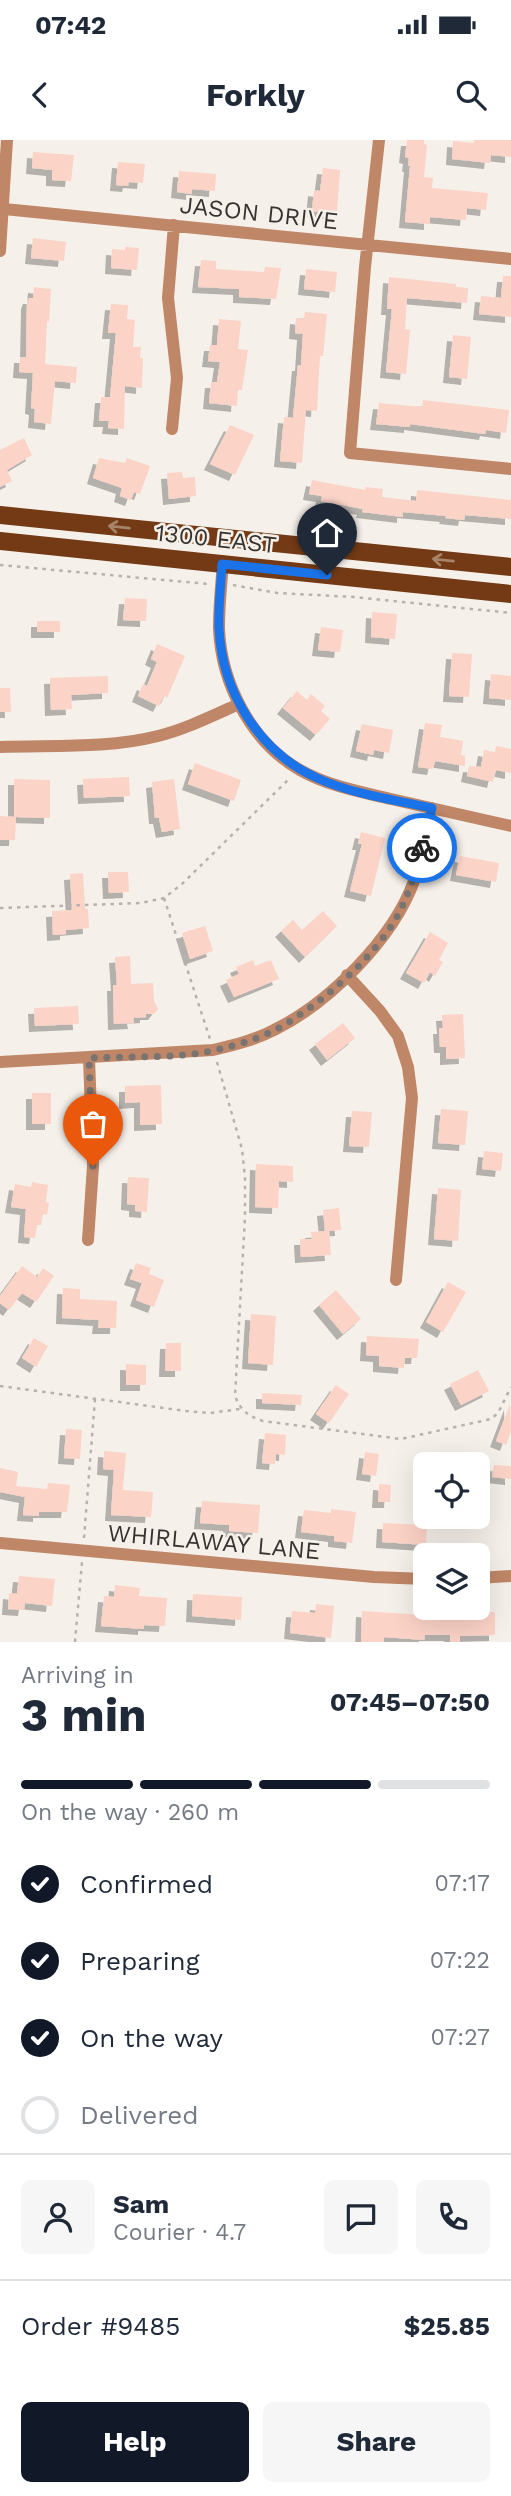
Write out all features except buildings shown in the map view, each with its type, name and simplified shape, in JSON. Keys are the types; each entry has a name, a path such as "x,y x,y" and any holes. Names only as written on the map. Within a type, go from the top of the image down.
{"main road":[{"name":"1300 EAST","path":"0,515 511,567"},
{"name":"1300 EAST","path":"0,541 511,594"},
{"path":"222,564 228,554 237,550 320,555 358,551"}],"street":[{"path":"0,251 6,140"},
{"path":"380,140 350,453 511,469"},
{"name":"JASON DRIVE","path":"4,209 511,259"},
{"path":"172,429 177,378 168,298 174,225"},
{"path":"222,564 219,629 222,655 239,704 266,741 299,769 320,779 349,789 511,826"},
{"path":"0,747 114,743 157,737 198,723 239,704"},
{"path":"0,1062 214,1050 246,1042 275,1030 301,1014 375,947 397,915 414,881 432,808"},
{"path":"347,975 380,1011 398,1037 408,1067 412,1098 396,1280"},
{"path":"88,1240 93,1166 89,1058"},
{"name":"WHIRLAWAY LANE","path":"0,1543 413,1579"},
{"path":"490,1577 511,1576"}],"path":[{"path":"0,565 179,583 221,584 277,593 354,597 511,612"},
{"path":"0,908 141,903 164,898 261,810 299,769"},
{"path":"164,898 243,1149 245,1217 235,1396 240,1409 263,1421 401,1439 491,1419 498,1413 511,1387"},
{"path":"0,1386 199,1412 240,1409"},
{"path":"75,1642 95,1399"}],"way so far":[{"path":"93,1166 89,1058 187,1054 214,1050 246,1042 275,1030 301,1014 375,947 406,898 414,881 422,848"}],"route":[{"path":"327,575 222,564 219,629 229,680 239,704 252,724 266,741 299,769 349,789 432,808 422,848"}]}
